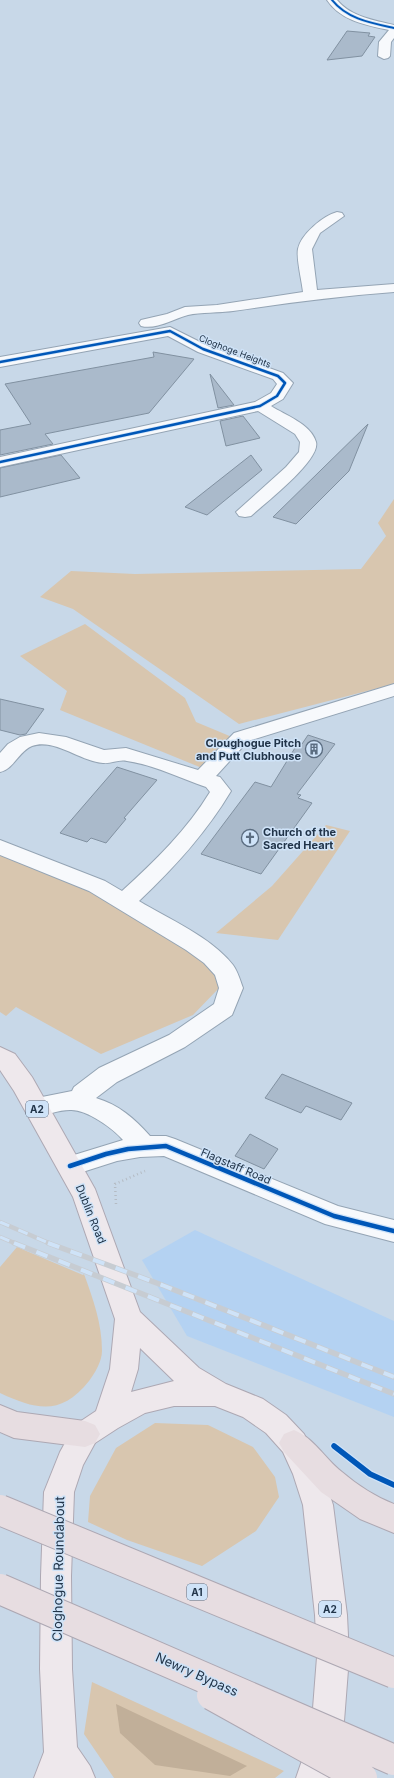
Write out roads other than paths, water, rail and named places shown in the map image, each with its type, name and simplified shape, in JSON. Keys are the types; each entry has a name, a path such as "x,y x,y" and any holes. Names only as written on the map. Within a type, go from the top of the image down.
{"highway":[{"path":"0,1418 14,1425 97,1426"},
{"path":"294,1443 332,1482 371,1509 394,1519"},
{"name":"A1","path":"0,1510 394,1673"},
{"name":"Newry Bypass","path":"0,1590 394,1760"},
{"path":"103,1634 362,1778"}],"main road":[{"name":"Dublin Road","path":"0,1056 6,1060 23,1084 86,1196 129,1319"},
{"name":"A2","path":"129,1319 188,1377 216,1393 253,1408 276,1424 294,1443 308,1474 318,1505 331,1615 333,1657 327,1734 313,1778"},
{"name":"A2","path":"97,1426 124,1369 129,1319"},
{"name":"A2","path":"97,1426 139,1402 174,1393 216,1393"},
{"name":"Cloghogue Roundabout","path":"63,1769 56,1669 56,1576 59,1492 70,1461 97,1426"}],"street":[{"path":"332,0 336,7 349,14 394,29 385,42 384,56"},
{"path":"310,295 305,249 315,230 338,216"},
{"path":"0,353 172,317 186,311 217,309 310,295 394,288"},
{"name":"Cloghoge Heights","path":"0,362 170,331 203,349 278,376 285,383 277,396 260,406 0,462"},
{"path":"245,512 292,471 307,453 308,442 301,431 260,406"},
{"path":"202,778 241,737 394,690"},
{"path":"0,766 15,748 27,741 39,739 59,740 103,757 126,754 213,782 221,791 214,803 167,863 124,902"},
{"path":"0,847 97,886 194,944 212,957 225,972 231,988 224,1008 177,1041 108,1075 83,1094 80,1101"},
{"path":"36,1108 71,1100 80,1101 98,1108 125,1125 142,1145"},
{"name":"Flagstaff Road","path":"70,1166 108,1153 142,1145 166,1146 334,1216 394,1231"}],"railway":[{"path":"0,1222 51,1244"},
{"path":"0,1237 17,1244"},
{"path":"14,1243 394,1394"},
{"path":"48,1243 162,1285 394,1377"}],"place":[{"name":"Cloughogue Pitch and Putt Clubhouse","path":"314,749"},
{"name":"Church of the Sacred Heart","path":"250,838"}]}
